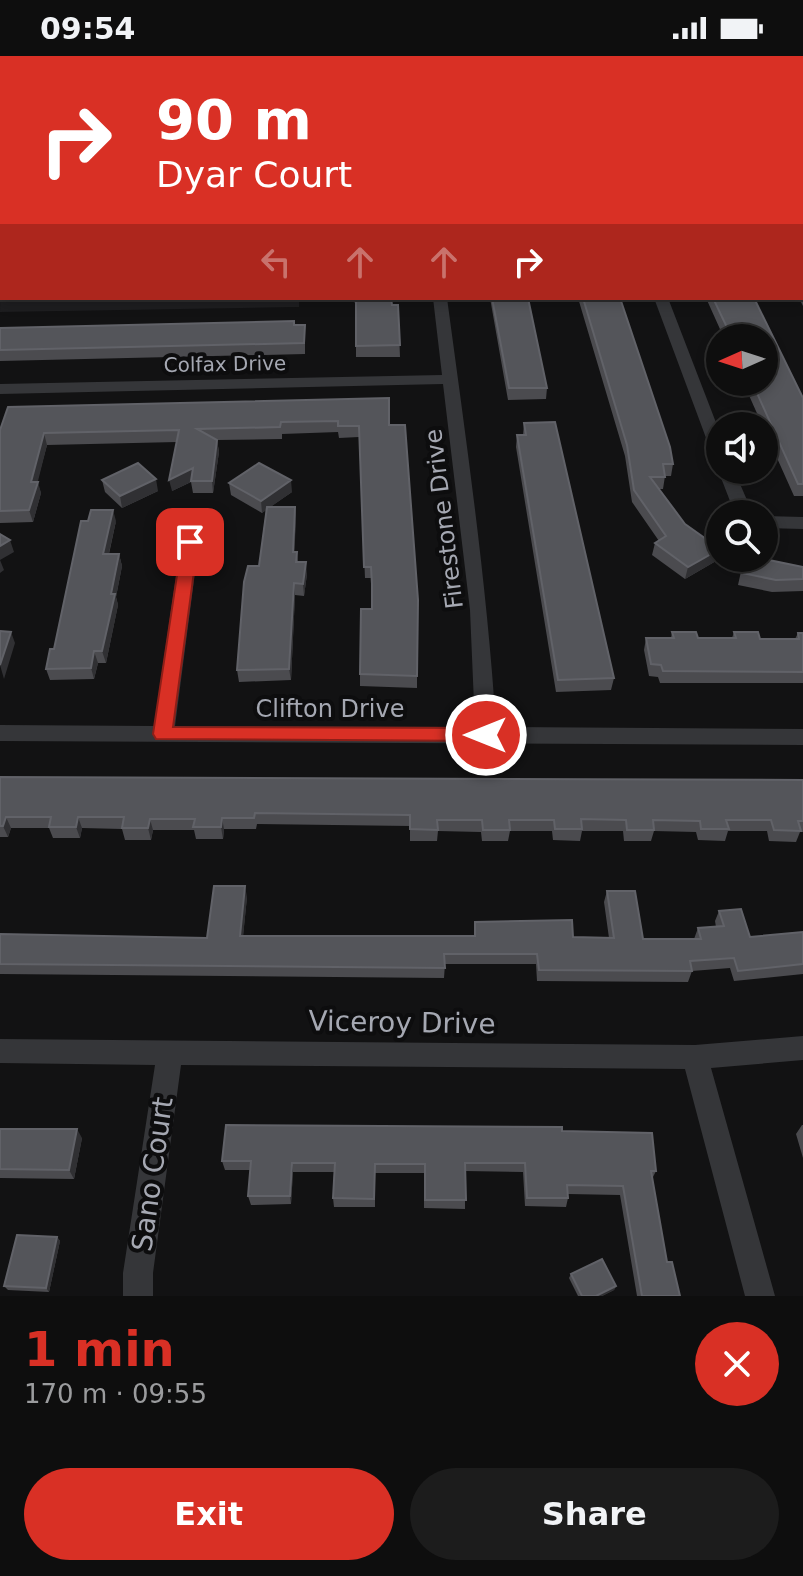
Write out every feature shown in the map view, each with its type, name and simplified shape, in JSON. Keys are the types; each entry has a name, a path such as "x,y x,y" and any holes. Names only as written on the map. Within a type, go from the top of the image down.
{"street":[{"name":"Firestone Drive","path":"440,300 479,610 486,735"},
{"path":"662,300 706,417"},
{"name":"Colfax Drive","path":"0,389 452,379"},
{"path":"778,522 803,523"},
{"path":"163,734 190,542"},
{"name":"Clifton Drive","path":"0,733 803,737"},
{"name":"Viceroy Drive","path":"0,1051 695,1057 803,1048"},
{"name":"Sano Court","path":"138,1296 138,1273 170,1052"},
{"path":"695,1057 760,1296"}],"shaded area":[{"path":"0,300 299,300 299,307 0,312"}],"building":[{"path":"356,300 391,300 392,305 398,305 400,345 356,346"},
{"path":"492,300 528,300 547,388 509,388"},
{"path":"584,300 621,300 673,464 663,464 665,477 650,477 685,524 706,539 706,557 688,567 655,543 666,536 634,490 627,445"},
{"path":"714,300 755,300 767,324 725,324"},
{"path":"294,321 294,325 305,325 304,343 0,350 0,328"},
{"path":"778,347 803,398 803,484 798,484 778,440 778,412 766,412 758,396 778,396"},
{"path":"389,398 389,425 405,425 418,600 417,676 360,674 361,609 372,609 372,584 371,567 364,567 359,426 338,426 338,421 281,422 280,427 197,429 217,440 212,481 191,481 193,468 169,480 179,430 44,433 31,482 38,482 29,510 0,511 0,430 8,407"},
{"path":"555,422 614,678 558,680 517,435 526,435 524,423"},
{"path":"138,463 156,479 120,496 102,480"},
{"path":"259,463 291,480 261,501 229,483"},
{"path":"267,507 295,507 293,552 297,552 296,562 306,562 303,584 294,583 289,669 237,670 244,582 248,566 259,566"},
{"path":"91,510 113,510 103,554 119,554 111,594 115,594 102,651 94,651 91,668 46,669 50,649 54,649 81,521 88,521"},
{"path":"0,534 10,540 0,546"},
{"path":"778,562 803,567 803,579 776,580 742,573 778,572"},
{"path":"0,631 11,632 0,665"},
{"path":"672,632 696,632 698,638 736,638 734,632 758,632 760,639 799,639 798,633 803,633 803,672 663,671 661,665 651,664 646,638 674,638"},
{"path":"0,777 803,780 803,821 798,821 801,831 774,830 771,820 726,820 729,829 701,829 700,821 653,820 654,830 627,830 626,820 581,819 582,829 555,829 554,820 509,820 510,830 483,830 482,820 437,820 438,830 410,829 410,815 255,813 254,818 222,818 221,827 193,827 195,819 150,819 148,828 122,828 124,817 78,817 76,827 49,827 51,817 6,817 3,826 0,826"},
{"path":"214,886 245,886 240,936 475,936 475,922 572,920 573,937 614,938 607,891 635,891 643,939 701,939 698,928 724,926 719,911 741,909 750,937 803,932 803,964 738,971 734,958 690,961 692,971 539,970 537,954 444,954 445,968 0,964 0,934 207,938"},
{"path":"226,1125 562,1127 562,1131 652,1133 656,1171 651,1171 667,1262 672,1262 680,1296 642,1296 623,1186 567,1185 568,1198 527,1198 525,1163 465,1163 466,1200 425,1200 425,1164 375,1164 374,1199 333,1198 335,1163 292,1163 290,1196 248,1196 251,1161 222,1161"},
{"path":"0,1129 77,1129 69,1170 0,1169"},
{"path":"17,1235 57,1237 46,1288 4,1286"},
{"path":"602,1259 616,1286 596,1296 582,1296 571,1274"}],"route":[{"path":"190,542 163,734 486,735"}]}
